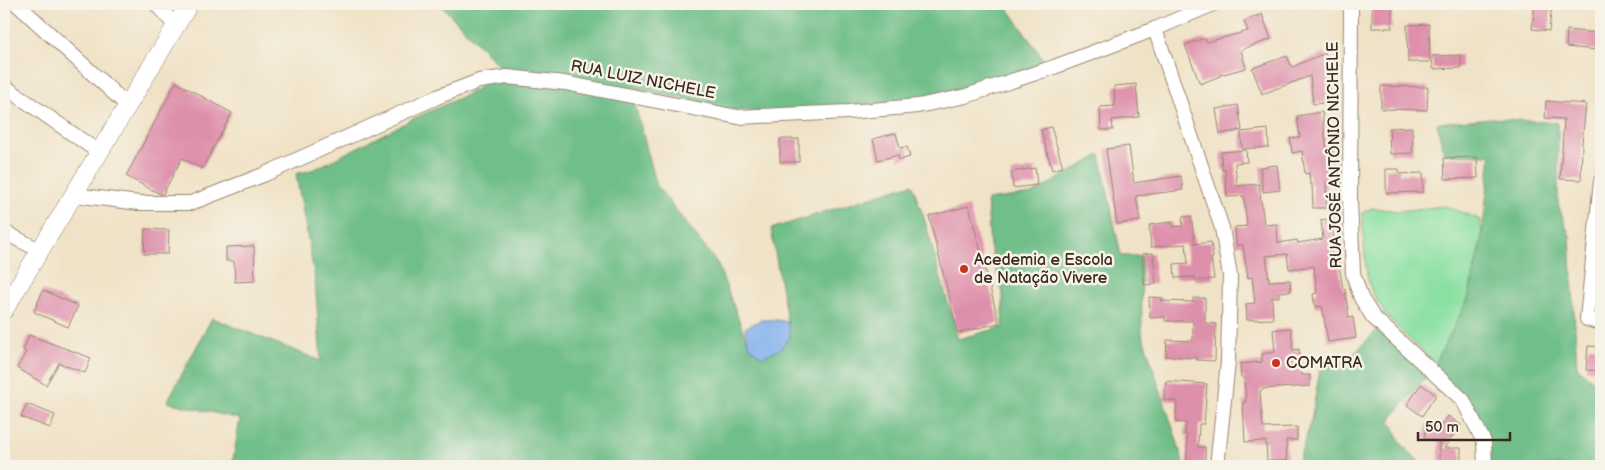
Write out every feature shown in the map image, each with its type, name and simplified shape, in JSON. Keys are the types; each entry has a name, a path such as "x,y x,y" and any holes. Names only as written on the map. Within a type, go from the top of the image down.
{"main road":[{"path":"4,310 188,4"}],"street":[{"path":"17,4 128,106"},
{"path":"156,4 175,25"},
{"name":"RUA LUIZ NICHELE","path":"74,195 139,203 191,203 263,175 437,97 479,81 507,77 565,83 738,117 848,112 918,106 966,96 1054,67 1155,29 1212,4"},
{"name":"RUA JOSÉ ANTÔNIO NICHELE","path":"1350,4 1350,200 1353,273 1361,298 1373,317 1463,400 1484,442 1484,466"},
{"path":"1155,29 1222,228 1230,276 1228,362 1217,466"},
{"path":"4,86 100,152"},
{"path":"1601,181 1587,319 1601,323"},
{"path":"4,232 39,250"}],"green space":[{"path":"440,4 1005,4 1045,62 971,88 914,101 767,112 733,110 630,87 657,186 717,263 749,346 762,357 790,337 771,229 912,184 924,218 958,339 1003,327 1003,293 990,246 987,200 1032,194 1100,155 1121,256 1141,256 1142,334 1184,466 232,466 240,419 167,402 212,318 321,361 315,279 296,174 315,169 415,118 470,93 504,71"},
{"path":"1492,118 1558,123 1558,205 1570,237 1577,367 1601,387 1601,466 1491,466 1485,436 1433,368 1468,299 1482,237 1491,155 1444,154 1437,123"},
{"path":"1445,206 1481,220 1482,237 1468,299 1436,363 1392,322 1372,292 1366,265 1362,213 1372,208 1399,211"},
{"path":"1380,327 1433,368 1390,420 1401,443 1423,466 1297,466 1311,421 1320,369 1351,357"}],"water":[{"path":"761,320 788,322 790,337 780,349 762,357 749,346 745,328"}],"building":[{"path":"1372,4 1392,4 1392,28 1372,28"},
{"path":"1535,4 1552,4 1549,31 1532,29"},
{"path":"1262,14 1271,39 1241,50 1246,68 1220,75 1200,84 1185,45 1205,38 1207,42 1248,31 1244,21"},
{"path":"1429,24 1430,62 1408,62 1407,25"},
{"path":"1567,30 1598,33 1597,50 1566,47"},
{"path":"1325,53 1333,73 1328,74 1332,102 1313,104 1310,76 1262,94 1252,68 1287,56 1292,67"},
{"path":"1461,55 1461,68 1433,69 1432,56"},
{"path":"176,82 232,113 202,169 182,158 163,194 160,194 126,176"},
{"path":"1136,84 1139,117 1112,120 1113,130 1101,130 1100,107 1115,106 1114,86"},
{"path":"1381,86 1428,87 1427,110 1381,109"},
{"path":"1546,101 1586,104 1581,180 1560,179 1564,119 1545,118"},
{"path":"1238,105 1242,130 1220,134 1216,109"},
{"path":"1322,112 1327,150 1332,149 1334,170 1329,171 1331,182 1326,182 1327,208 1313,208 1312,184 1310,184 1309,173 1305,174 1302,151 1292,153 1290,138 1300,137 1297,116"},
{"path":"1051,127 1063,167 1052,170 1041,130"},
{"path":"1412,127 1413,153 1390,154 1389,128"},
{"path":"1268,129 1269,147 1242,149 1241,132"},
{"path":"896,133 900,148 907,147 910,157 899,160 898,155 878,160 873,139"},
{"path":"780,139 799,139 799,162 780,162"},
{"path":"1129,146 1134,183 1181,176 1183,190 1136,196 1140,221 1117,224 1106,149"},
{"path":"1246,150 1247,162 1235,163 1237,186 1259,184 1264,225 1277,224 1278,243 1297,240 1298,243 1323,239 1321,220 1333,218 1333,232 1343,289 1345,289 1349,318 1353,317 1356,338 1328,342 1322,306 1315,307 1313,294 1317,293 1314,266 1289,269 1287,254 1266,256 1269,281 1290,280 1291,291 1279,292 1279,297 1272,297 1273,319 1247,320 1246,304 1255,303 1252,277 1248,278 1243,245 1236,245 1235,227 1247,226 1244,196 1227,197 1225,169 1222,170 1221,152"},
{"path":"1477,157 1478,178 1445,179 1444,158"},
{"path":"1277,165 1280,190 1263,192 1260,167"},
{"path":"1035,168 1037,185 1013,188 1011,172"},
{"path":"1386,169 1399,169 1399,174 1423,173 1423,192 1386,193"},
{"name":"Acedemia e Escola de Natação Vivere","path":"969,206 999,323 958,333 929,216"},
{"path":"1191,216 1195,244 1211,242 1214,279 1195,281 1195,277 1175,278 1174,264 1188,263 1186,244 1151,247 1149,225 1172,222 1173,227 1183,226 1182,217"},
{"path":"145,229 169,230 168,254 144,254"},
{"path":"254,246 255,281 235,282 234,261 226,261 226,247"},
{"path":"1153,253 1156,284 1144,285 1142,254"},
{"path":"43,290 78,306 68,327 34,312"},
{"path":"1149,297 1162,298 1162,301 1193,302 1193,298 1205,298 1205,323 1216,324 1215,361 1166,356 1167,340 1193,341 1193,321 1165,321 1165,317 1150,318"},
{"path":"1291,328 1293,350 1299,349 1302,375 1310,375 1310,386 1262,389 1260,392 1263,428 1297,427 1297,440 1286,440 1287,461 1267,461 1266,441 1245,442 1243,402 1246,402 1244,377 1241,377 1240,364 1262,362 1262,354 1275,352 1273,330"},
{"path":"29,335 91,358 85,373 59,363 46,385 17,368 26,352 23,350"},
{"path":"1588,346 1601,347 1601,371 1586,370"},
{"path":"1166,381 1207,384 1204,424 1199,424 1198,447 1205,447 1205,466 1187,466 1186,423 1176,422 1177,401 1164,400"},
{"path":"1421,384 1436,395 1422,416 1407,405"},
{"path":"27,404 55,415 50,428 21,417"},
{"path":"1448,416 1461,425 1444,448 1461,448 1461,466 1439,466 1439,442 1424,438 1427,423 1441,426"}],"place":[{"name":"Acedemia e Escola de Natação Vivere","path":"964,269"},
{"name":"COMATRA","path":"1276,363"}]}
